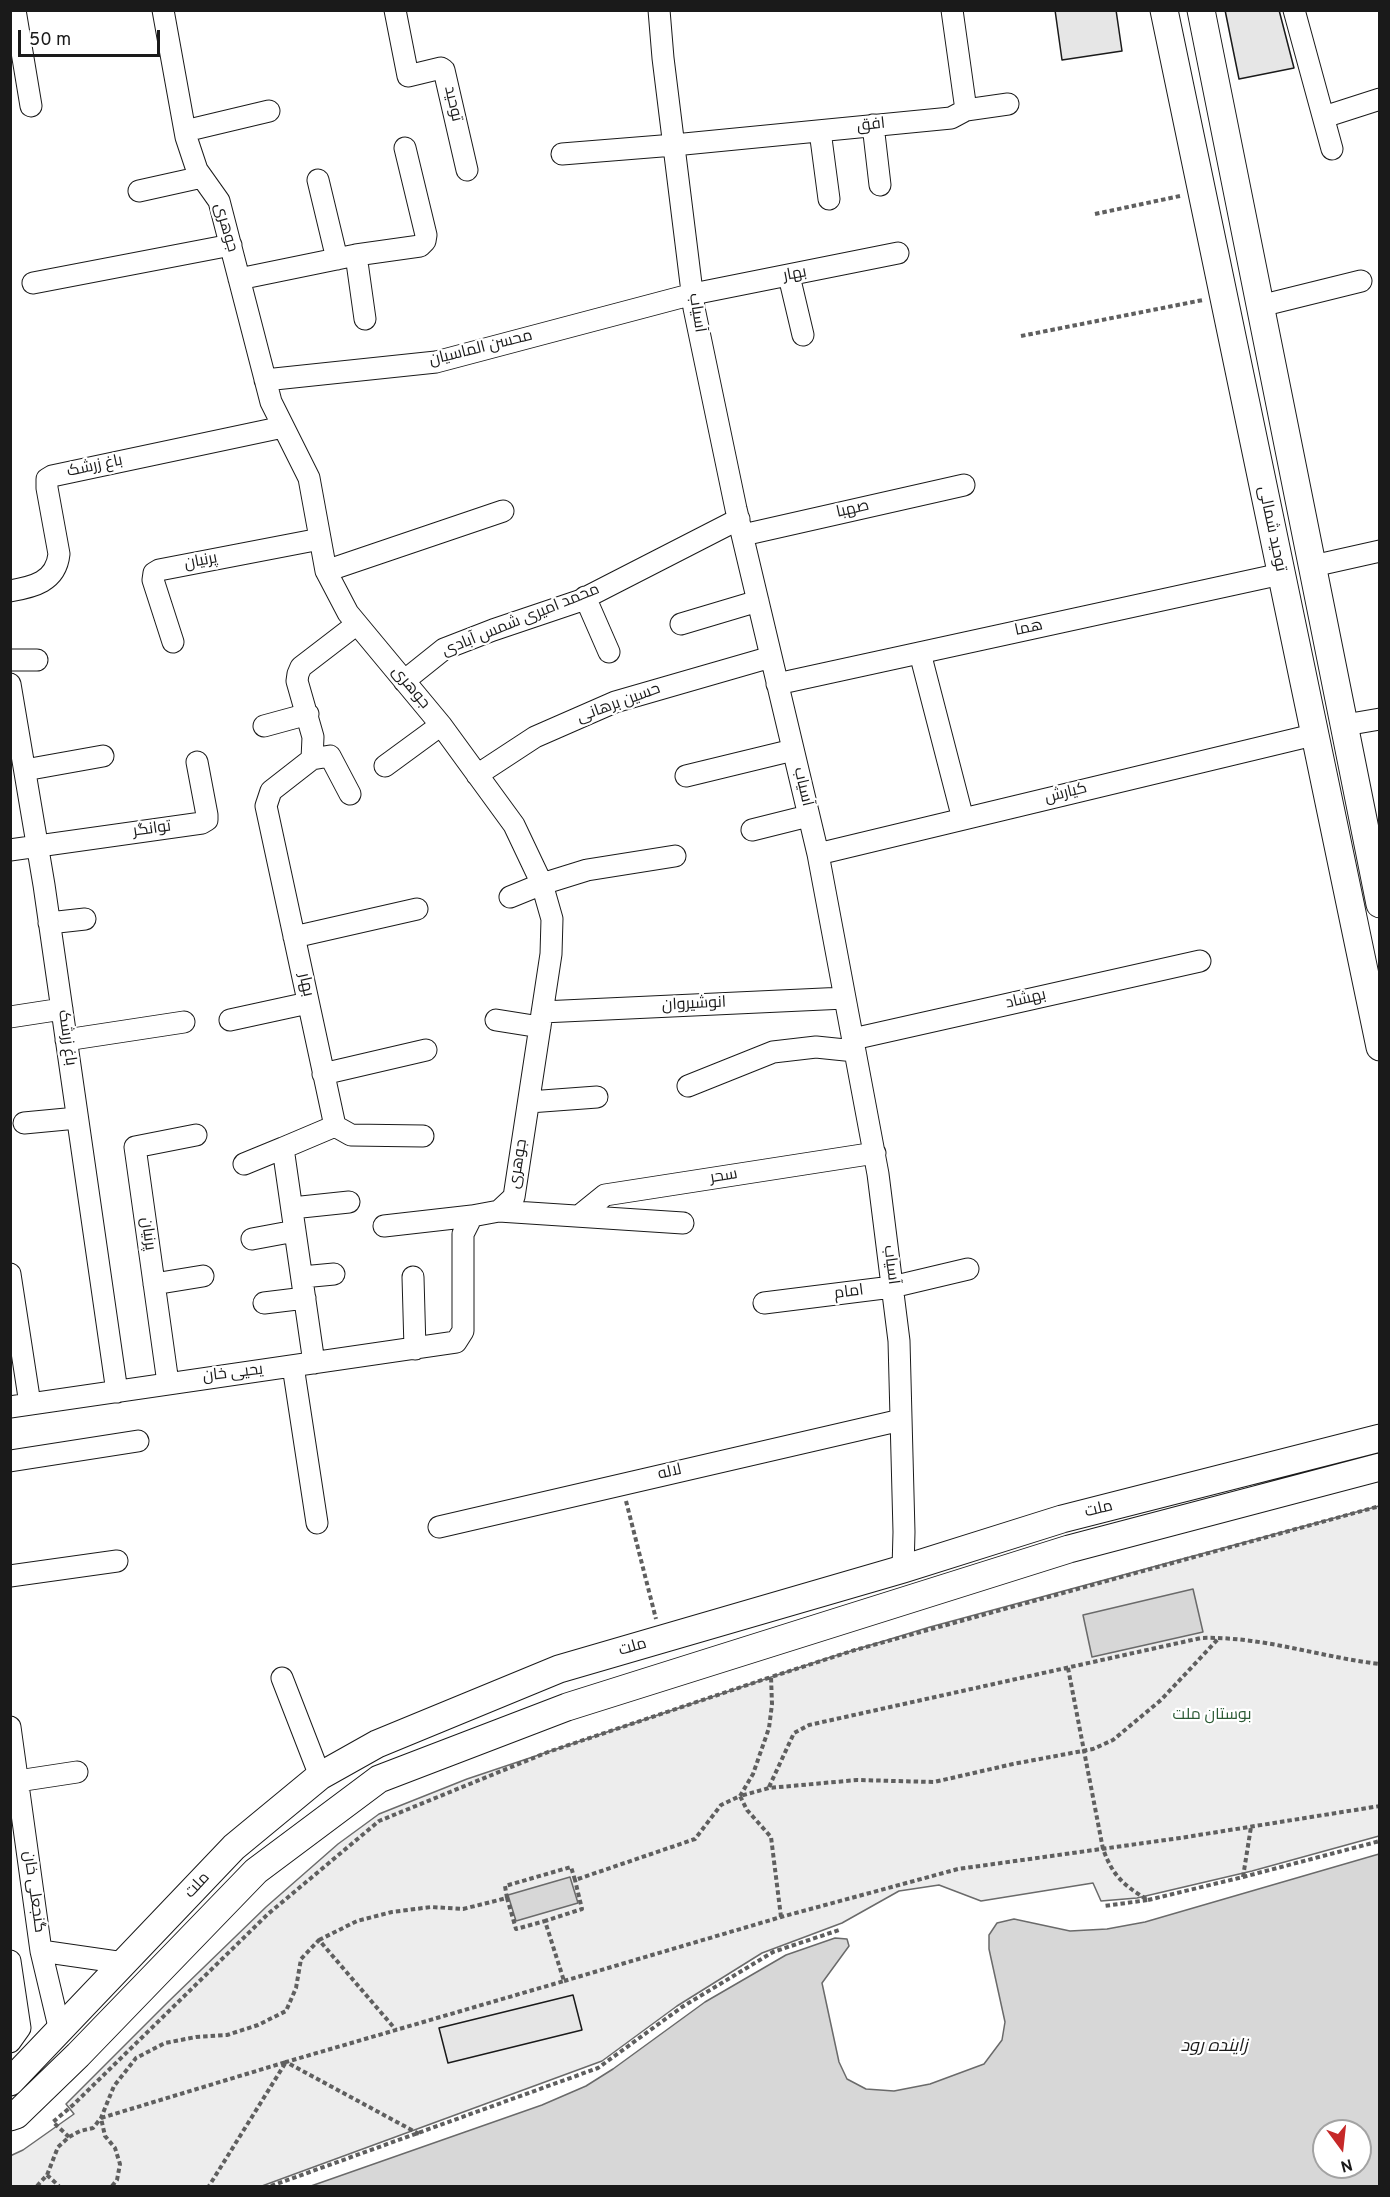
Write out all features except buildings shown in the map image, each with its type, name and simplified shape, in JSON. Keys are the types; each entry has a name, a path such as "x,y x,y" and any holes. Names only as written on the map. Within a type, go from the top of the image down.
{"main road":[{"name":"توحید شمالی","path":"1164,10 1313,735 1380,1047"},
{"name":"توحید شمالی","path":"1201,10 1380,904"},
{"path":"1301,675 1334,669"},
{"path":"1347,1447 1380,1426"},
{"name":"ملت","path":"10,2082 234,1847 320,1776 377,1744 559,1669 903,1569 1062,1519 1380,1438"},
{"name":"ملت","path":"10,2117 16,2115 78,2055 256,1871 379,1779 567,1707 1013,1566 1080,1546 1372,1471"}],"street":[{"path":"15,10 31,106"},
{"name":"جوهری","path":"164,10 185,131 197,170 219,201 271,402 309,478 326,571 348,613 441,726 514,825 542,884 552,919 551,954 514,1197 499,1211"},
{"name":"توحید","path":"395,10 408,76 441,68 444,70 467,170"},
{"name":"آسیاب","path":"659,10 693,308 741,527 818,854 875,1153 899,1341 903,1569"},
{"path":"952,10 966,110"},
{"path":"1294,10 1332,148"},
{"path":"1323,117 1380,99"},
{"name":"افق","path":"562,154 951,118 966,110 1008,104"},
{"path":"185,131 269,111"},
{"path":"873,125 880,185"},
{"path":"820,131 829,199"},
{"path":"239,279 346,257 420,246 425,242 426,235 405,147"},
{"path":"139,191 202,177"},
{"path":"318,180 346,257 365,319"},
{"path":"33,283 231,245"},
{"name":"بهار","path":"693,294 898,253"},
{"path":"789,276 802,335"},
{"path":"1260,306 1360,282"},
{"name":"محسن الماسیان","path":"265,380 436,362 693,294"},
{"name":"باغ زرشک","path":"10,591 40,584 50,575 58,561 59,554 47,488 47,480 52,476 283,427"},
{"name":"صهبا","path":"741,527 964,485"},
{"path":"326,571 503,511"},
{"name":"محمد امیری شمس آبادی","path":"404,681 444,649 585,597 741,527"},
{"name":"پرنیان","path":"173,642 153,580 154,573 159,570 320,539"},
{"path":"1313,566 1380,551"},
{"name":"هما","path":"777,684 1281,574"},
{"path":"585,597 609,652"},
{"path":"681,624 758,601"},
{"path":"350,794 330,756 312,759 313,737 297,681 301,667 357,624"},
{"path":"920,653 963,819"},
{"name":"حسین برهانی","path":"477,775 535,737 615,702 771,657"},
{"path":"10,660 37,660"},
{"name":"باغ زرشک","path":"11,696 49,923 117,1392"},
{"path":"264,726 308,714"},
{"path":"1345,725 1380,719"},
{"path":"385,766 441,726"},
{"name":"کیارش","path":"818,854 1313,735"},
{"path":"686,776 793,750"},
{"path":"25,770 103,756"},
{"name":"بهار","path":"312,759 271,791 266,806 334,1126"},
{"name":"توانگر","path":"37,846 202,823 207,820 207,815 197,762"},
{"path":"752,830 808,816"},
{"path":"10,850 37,846"},
{"path":"510,897 587,870 675,856"},
{"path":"294,937 417,909"},
{"path":"49,923 85,919"},
{"name":"بهشاد","path":"688,1086 773,1052 854,1045 1200,961"},
{"name":"انوشیروان","path":"496,1020 541,1020 845,998"},
{"path":"230,1020 308,1003"},
{"path":"10,1017 62,1009"},
{"path":"66,1040 184,1022"},
{"path":"323,1074 426,1050"},
{"path":"528,1102 597,1096"},
{"path":"24,1124 77,1118"},
{"path":"244,1164 334,1126 351,1136 423,1136"},
{"name":"پرنیان","path":"168,1383 135,1147 196,1135"},
{"path":"283,1148 314,1363"},
{"name":"سحر","path":"579,1216 606,1195 875,1153"},
{"path":"292,1208 349,1202"},
{"path":"384,1227 499,1211 683,1223"},
{"name":"یحیی خان","path":"20,1405 456,1342 463,1331 463,1234 472,1216"},
{"path":"252,1239 295,1231"},
{"name":"امام","path":"764,1303 892,1287 968,1269"},
{"path":"10,1274 20,1405"},
{"path":"264,1303 334,1274"},
{"path":"154,1284 202,1276"},
{"path":"413,1277 415,1349"},
{"path":"293,1366 317,1523"},
{"name":"لاله","path":"439,1527 901,1420"},
{"path":"10,1461 138,1441"},
{"path":"10,1576 117,1561"},
{"path":"282,1678 320,1776"},
{"name":"گنجعلی خان","path":"10,1727 41,1951 60,2031"},
{"path":"18,1781 76,1772"},
{"name":"گنجعلی خان","path":"41,1951 124,1964"},
{"path":"10,1961 20,2028 10,2042"}],"path":[{"path":"1095,214 1201,191"},
{"path":"1021,336 1223,296"},
{"path":"621,1485 662,1640"},
{"path":"69,2137 53,2122 268,1914 379,1821 548,1752 866,1646 1380,1506"},
{"path":"769,1788 794,1733 809,1725 1201,1638 1286,1646 1380,1664"},
{"path":"575,1880 695,1839 721,1806 740,1796 769,1788 857,1780 934,1782 1084,1750 1113,1740 1161,1700 1219,1638"},
{"path":"1068,1668 1103,1849 1109,1866 1124,1886 1148,1900"},
{"path":"740,1796 753,1774 769,1728 772,1704 771,1677"},
{"path":"740,1796 747,1810 771,1837 781,1917"},
{"path":"101,2118 781,1917 958,1869 1380,1806"},
{"path":"1243,1877 1251,1827"},
{"path":"1104,1906 1148,1900 1380,1841"},
{"path":"571,1867 582,1909 516,1929 507,1898 505,1886 571,1867"},
{"path":"38,2187 47,2175 58,2147 80,2131 93,2128 101,2118 114,2086 136,2058 165,2043 196,2037 226,2035 258,2025 286,2011 296,1988 301,1959 319,1940 357,1921 392,1912 431,1907 463,1909 507,1898"},
{"path":"545,1921 564,1981"},
{"path":"271,2187 598,2068 682,2007 773,1952 839,1930"},
{"path":"319,1940 396,2030"},
{"path":"286,2062 420,2134"},
{"path":"209,2187 286,2062"},
{"path":"101,2118 105,2136 115,2148 120,2164 117,2180 112,2187"},
{"path":"47,2175 59,2187"}],"shaded area":[{"name":"بوستان ملت","path":"1379,1506 1379,1836 1252,1871 1137,1898 1101,1901 1093,1883 981,1901 939,1885 899,1891 842,1923 762,1953 677,2006 602,2061 262,2186 11,2186 10,2156 23,2150 74,2114 66,2104 168,2002 266,1907 338,1844 379,1814 467,1779 828,1658 930,1627"}],"water":[{"path":"1193,1589 1203,1632 1092,1657 1083,1615"},
{"name":"زاینده رود","path":"1379,1854 1379,2186 311,2186 542,2105 586,2086 705,2002 786,1955 835,1938 847,1939 849,1946 822,1983 839,2062 847,2079 866,2089 894,2091 930,2084 984,2064 1002,2040 1005,2022 989,1949 989,1935 997,1923 1014,1919 1070,1931 1107,1929 1145,1922"},
{"path":"570,1877 578,1903 516,1921 508,1895"}]}
